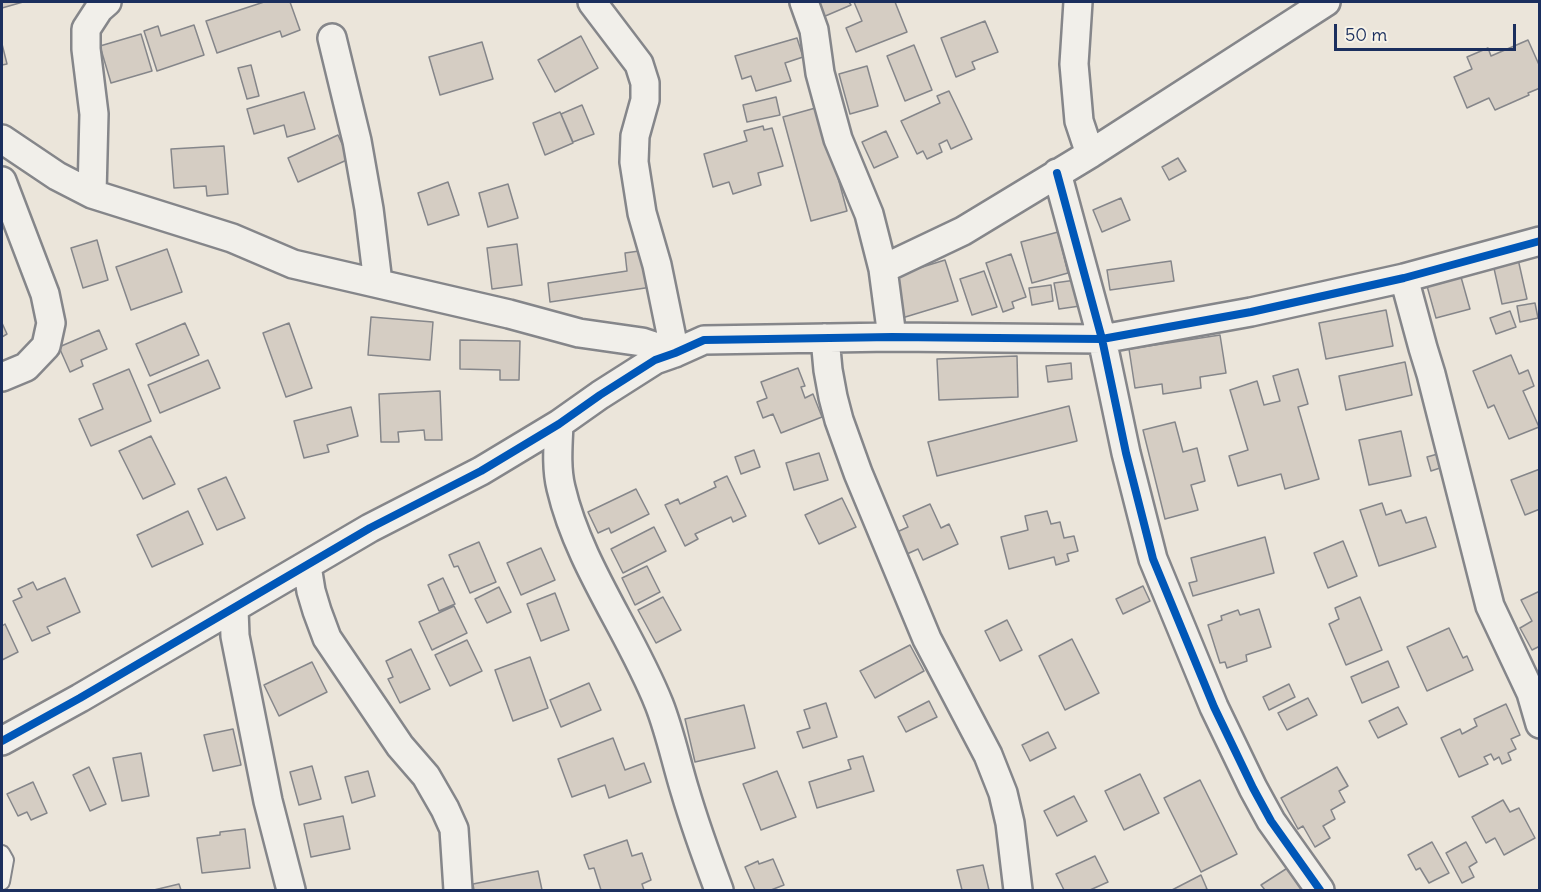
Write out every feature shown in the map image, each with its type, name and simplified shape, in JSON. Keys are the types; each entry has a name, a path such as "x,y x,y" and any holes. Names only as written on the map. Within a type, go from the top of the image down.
{"street":[{"path":"92,194 94,114 86,49 86,29 99,9 107,2"},
{"path":"592,2 639,64 645,83 645,100 635,136 634,162 642,213 657,265 675,353"},
{"path":"804,2 814,30 820,73 838,139 869,214 883,268 892,337"},
{"path":"1078,2 1074,64 1079,121 1090,154"},
{"path":"883,268 963,231 1090,154 1326,2"},
{"path":"332,38 357,141 378,283"},
{"path":"2,139 57,176 92,194 232,238 293,264 509,314 579,333 642,342 675,353"},
{"path":"1057,174 1102,339 1126,453 1153,559 1214,708 1253,788 1272,821 1320,891"},
{"path":"2,181 45,294 51,323 46,346 26,368 2,377"},
{"path":"2,741 234,609 370,528 481,471 559,424 655,360 704,340 892,337 1102,339 1251,312 1404,278 1539,241"},
{"path":"1404,278 1490,606 1531,693 1539,724"},
{"path":"825,338 833,397 858,473 927,639 988,755 1003,794 1010,823 1018,891"},
{"path":"559,424 560,486 570,519 660,705 685,791 719,891"},
{"path":"307,566 316,611 327,638 400,746 426,776 445,809 454,829 458,891"},
{"path":"234,609 235,636 268,801 291,891"}],"lane":[{"path":"2,853 6,860 2,882"}],"building":[{"path":"2,2 23,2 2,8"},
{"path":"264,2 290,2 300,30 282,37 280,31 217,53 206,21"},
{"path":"816,2 849,2 851,5 823,17"},
{"path":"854,2 895,2 907,32 856,52 846,28 862,21"},
{"path":"985,21 998,52 972,62 975,69 956,77 941,38"},
{"path":"194,25 204,55 157,71 144,31 158,26 161,36"},
{"path":"141,34 152,71 111,83 100,46"},
{"path":"581,36 598,68 555,92 538,60"},
{"path":"797,38 803,57 785,63 791,81 756,91 751,76 742,79 735,56"},
{"path":"1528,40 1540,67 1540,88 1495,110 1489,98 1467,108 1454,77 1472,69 1467,57 1488,48 1491,56"},
{"path":"482,42 493,79 440,95 429,57"},
{"path":"2,44 7,64 2,65"},
{"path":"914,45 932,90 905,101 887,56"},
{"path":"251,65 259,96 247,99 238,68"},
{"path":"867,66 878,106 850,114 839,74"},
{"path":"949,91 972,139 951,149 947,140 939,144 942,152 927,159 923,151 917,154 901,121 940,103 937,96"},
{"path":"304,92 315,129 287,137 284,125 254,134 247,109"},
{"path":"776,97 780,115 747,122 743,105"},
{"path":"582,105 594,134 573,142 561,114"},
{"path":"819,107 847,211 811,221 783,117"},
{"path":"560,112 573,143 545,155 533,123"},
{"path":"763,126 764,130 772,128 783,166 758,173 761,185 733,194 729,182 713,187 704,154 747,141 744,131"},
{"path":"886,131 898,157 874,168 862,142"},
{"path":"338,135 349,159 298,182 288,158"},
{"path":"224,146 228,194 207,196 206,186 174,188 171,149"},
{"path":"1178,158 1186,171 1169,180 1162,167"},
{"path":"448,182 459,215 428,225 418,193"},
{"path":"508,184 518,218 488,227 479,193"},
{"path":"1121,198 1130,220 1102,232 1093,210"},
{"path":"1058,232 1068,273 1032,283 1021,242"},
{"path":"97,240 108,280 83,288 71,248"},
{"path":"517,244 522,285 492,289 487,248"},
{"path":"167,249 182,292 131,310 116,267"},
{"path":"646,250 652,287 550,302 548,283 627,271 625,253"},
{"path":"1011,254 1026,297 1012,302 1014,308 1003,312 986,263"},
{"path":"1518,259 1527,299 1502,304 1493,264"},
{"path":"945,260 958,301 902,318 890,277"},
{"path":"1171,261 1174,281 1110,290 1107,270"},
{"path":"984,271 997,307 972,315 960,279"},
{"path":"1461,277 1470,309 1436,318 1427,286"},
{"path":"1076,280 1080,306 1059,309 1054,283"},
{"path":"1051,285 1053,301 1032,305 1029,288"},
{"path":"1535,303 1538,318 1520,322 1517,306"},
{"path":"1386,310 1393,346 1326,359 1319,323"},
{"path":"1510,311 1516,327 1496,334 1490,318"},
{"path":"371,317 433,322 430,360 368,355"},
{"path":"2,323 7,334 2,337"},
{"path":"185,323 199,355 150,376 136,344"},
{"path":"289,323 312,388 286,397 263,333"},
{"path":"99,330 107,349 81,360 83,366 70,372 59,347"},
{"path":"1220,335 1226,373 1200,377 1201,388 1163,394 1162,384 1135,388 1129,349"},
{"path":"460,340 520,341 519,380 500,380 500,370 460,369"},
{"path":"1511,355 1519,374 1528,370 1534,386 1523,391 1539,427 1509,439 1494,405 1488,408 1473,371"},
{"path":"1017,356 1018,397 939,400 937,359"},
{"path":"208,360 220,388 160,413 148,385"},
{"path":"1405,362 1412,395 1346,410 1339,376"},
{"path":"1071,363 1072,379 1048,382 1046,366"},
{"path":"798,368 805,386 801,387 805,398 813,394 822,417 781,433 773,414 763,418 757,402 767,398 761,382"},
{"path":"129,369 151,421 91,446 79,419 103,409 93,384"},
{"path":"1298,369 1308,404 1298,407 1319,479 1285,489 1281,474 1238,486 1229,456 1248,450 1230,390 1257,381 1264,405 1280,401 1273,376"},
{"path":"440,391 442,440 425,440 424,430 398,432 399,442 381,442 379,394"},
{"path":"1069,406 1077,441 937,476 928,442"},
{"path":"351,407 358,436 327,445 329,452 304,458 294,421"},
{"path":"1175,422 1183,452 1197,448 1205,481 1191,485 1198,510 1165,519 1143,430"},
{"path":"1401,431 1411,476 1369,485 1359,440"},
{"path":"151,436 175,484 143,499 119,451"},
{"path":"754,450 760,467 741,474 735,457"},
{"path":"819,453 828,480 794,490 786,463"},
{"path":"1441,453 1446,466 1431,471 1427,457"},
{"path":"1540,469 1540,509 1525,515 1511,480"},
{"path":"727,476 746,516 733,522 731,517 695,534 698,539 685,546 665,505 678,499 680,504 716,487 714,482"},
{"path":"226,477 245,518 217,530 198,489"},
{"path":"636,489 649,514 611,533 609,528 598,533 588,512"},
{"path":"842,498 856,527 819,544 805,515"},
{"path":"1382,503 1386,515 1401,510 1406,523 1426,517 1436,547 1379,566 1360,510"},
{"path":"930,504 941,528 949,524 958,544 923,560 918,549 907,554 897,532 908,527 903,516"},
{"path":"188,511 203,544 152,567 137,535"},
{"path":"1047,511 1051,524 1060,522 1064,538 1074,536 1078,551 1067,554 1069,561 1056,565 1054,557 1009,569 1001,537 1028,530 1025,516"},
{"path":"654,527 666,551 623,573 611,549"},
{"path":"1265,537 1274,573 1193,596 1189,583 1197,581 1191,558"},
{"path":"1343,541 1357,576 1328,588 1314,553"},
{"path":"479,542 496,582 470,593 458,566 454,567 449,555"},
{"path":"541,548 555,580 521,595 507,563"},
{"path":"647,566 660,592 635,605 622,578"},
{"path":"65,578 80,612 47,627 50,633 32,641 13,601 22,597 18,589 33,582 37,590"},
{"path":"443,578 455,604 439,611 428,585"},
{"path":"1143,586 1150,601 1123,614 1116,599"},
{"path":"499,587 511,612 487,623 475,599"},
{"path":"1540,591 1540,646 1532,650 1520,628 1532,621 1521,600"},
{"path":"555,593 569,630 541,641 527,604"},
{"path":"663,597 681,630 656,643 638,610"},
{"path":"1360,597 1382,650 1346,665 1329,624 1339,619 1335,608"},
{"path":"454,606 467,633 432,650 419,622"},
{"path":"1259,609 1271,647 1246,655 1247,661 1227,668 1225,662 1220,663 1208,625 1222,620 1221,616 1238,610 1240,615"},
{"path":"1007,620 1022,650 1000,661 985,631"},
{"path":"5,624 18,652 2,660 2,626"},
{"path":"1449,628 1463,658 1467,656 1473,670 1427,691 1407,647"},
{"path":"1072,639 1099,693 1065,710 1039,656"},
{"path":"467,640 482,671 450,686 435,655"},
{"path":"910,645 924,671 875,698 860,671"},
{"path":"411,649 430,689 400,703 388,679 393,677 386,661"},
{"path":"530,657 548,708 513,721 495,670"},
{"path":"1388,661 1399,687 1362,703 1351,677"},
{"path":"312,662 327,692 279,716 264,685"},
{"path":"589,683 601,710 561,727 550,700"},
{"path":"1289,684 1295,697 1269,710 1263,697"},
{"path":"1308,698 1317,715 1287,730 1278,713"},
{"path":"929,701 937,717 906,732 898,717"},
{"path":"826,703 837,737 803,748 797,732 810,728 804,710"},
{"path":"1506,704 1520,735 1511,739 1516,749 1508,753 1511,760 1502,764 1499,757 1494,760 1491,754 1484,757 1488,764 1459,777 1441,738 1460,729 1462,734 1477,726 1474,719"},
{"path":"744,705 755,748 695,762 685,719"},
{"path":"1398,707 1407,724 1378,738 1369,721"},
{"path":"233,729 241,765 213,771 204,735"},
{"path":"1048,732 1056,748 1030,761 1022,745"},
{"path":"613,738 625,770 644,763 651,782 609,798 605,785 572,797 558,759"},
{"path":"141,753 149,796 122,801 113,758"},
{"path":"863,756 874,791 817,808 809,782 851,769 848,760"},
{"path":"312,766 321,799 299,805 290,772"},
{"path":"89,767 106,804 90,811 73,775"},
{"path":"1337,767 1348,786 1339,791 1345,802 1331,810 1335,819 1323,826 1330,838 1315,847 1303,826 1298,829 1281,798"},
{"path":"368,771 375,796 352,803 345,777"},
{"path":"777,771 796,817 761,830 743,784"},
{"path":"1140,774 1159,813 1124,830 1105,791"},
{"path":"1200,780 1237,854 1201,872 1164,798"},
{"path":"33,782 47,813 31,820 27,812 18,816 7,794"},
{"path":"1074,796 1087,821 1057,836 1044,811"},
{"path":"1503,800 1510,812 1519,808 1535,838 1504,855 1495,838 1486,843 1472,817"},
{"path":"343,816 350,849 311,857 304,824"},
{"path":"245,829 250,868 202,873 197,838"},
{"path":"627,840 632,856 642,853 651,880 642,884 644,890 601,890 594,868 589,869 584,855"},
{"path":"1432,842 1449,873 1429,883 1420,868 1416,870 1408,855"},
{"path":"1466,842 1477,862 1469,867 1474,877 1462,883 1446,853"},
{"path":"1095,856 1108,882 1090,890 1064,890 1056,874"},
{"path":"773,859 784,885 771,890 755,890 745,867 758,861 759,864"},
{"path":"983,865 989,890 962,890 957,870"},
{"path":"1289,867 1304,890 1265,890 1261,885"},
{"path":"538,871 542,890 474,890 473,884"},
{"path":"1201,875 1207,889 1172,890"},
{"path":"179,884 181,890 154,890"}],"cycle path":[{"path":"1057,173 1102,339 1126,453 1153,559 1214,707 1253,788 1271,821 1320,890"},
{"path":"2,741 80,698 370,528 481,471 559,424 655,360 704,340 892,337 1102,339 1251,312 1404,278 1540,241"}]}
